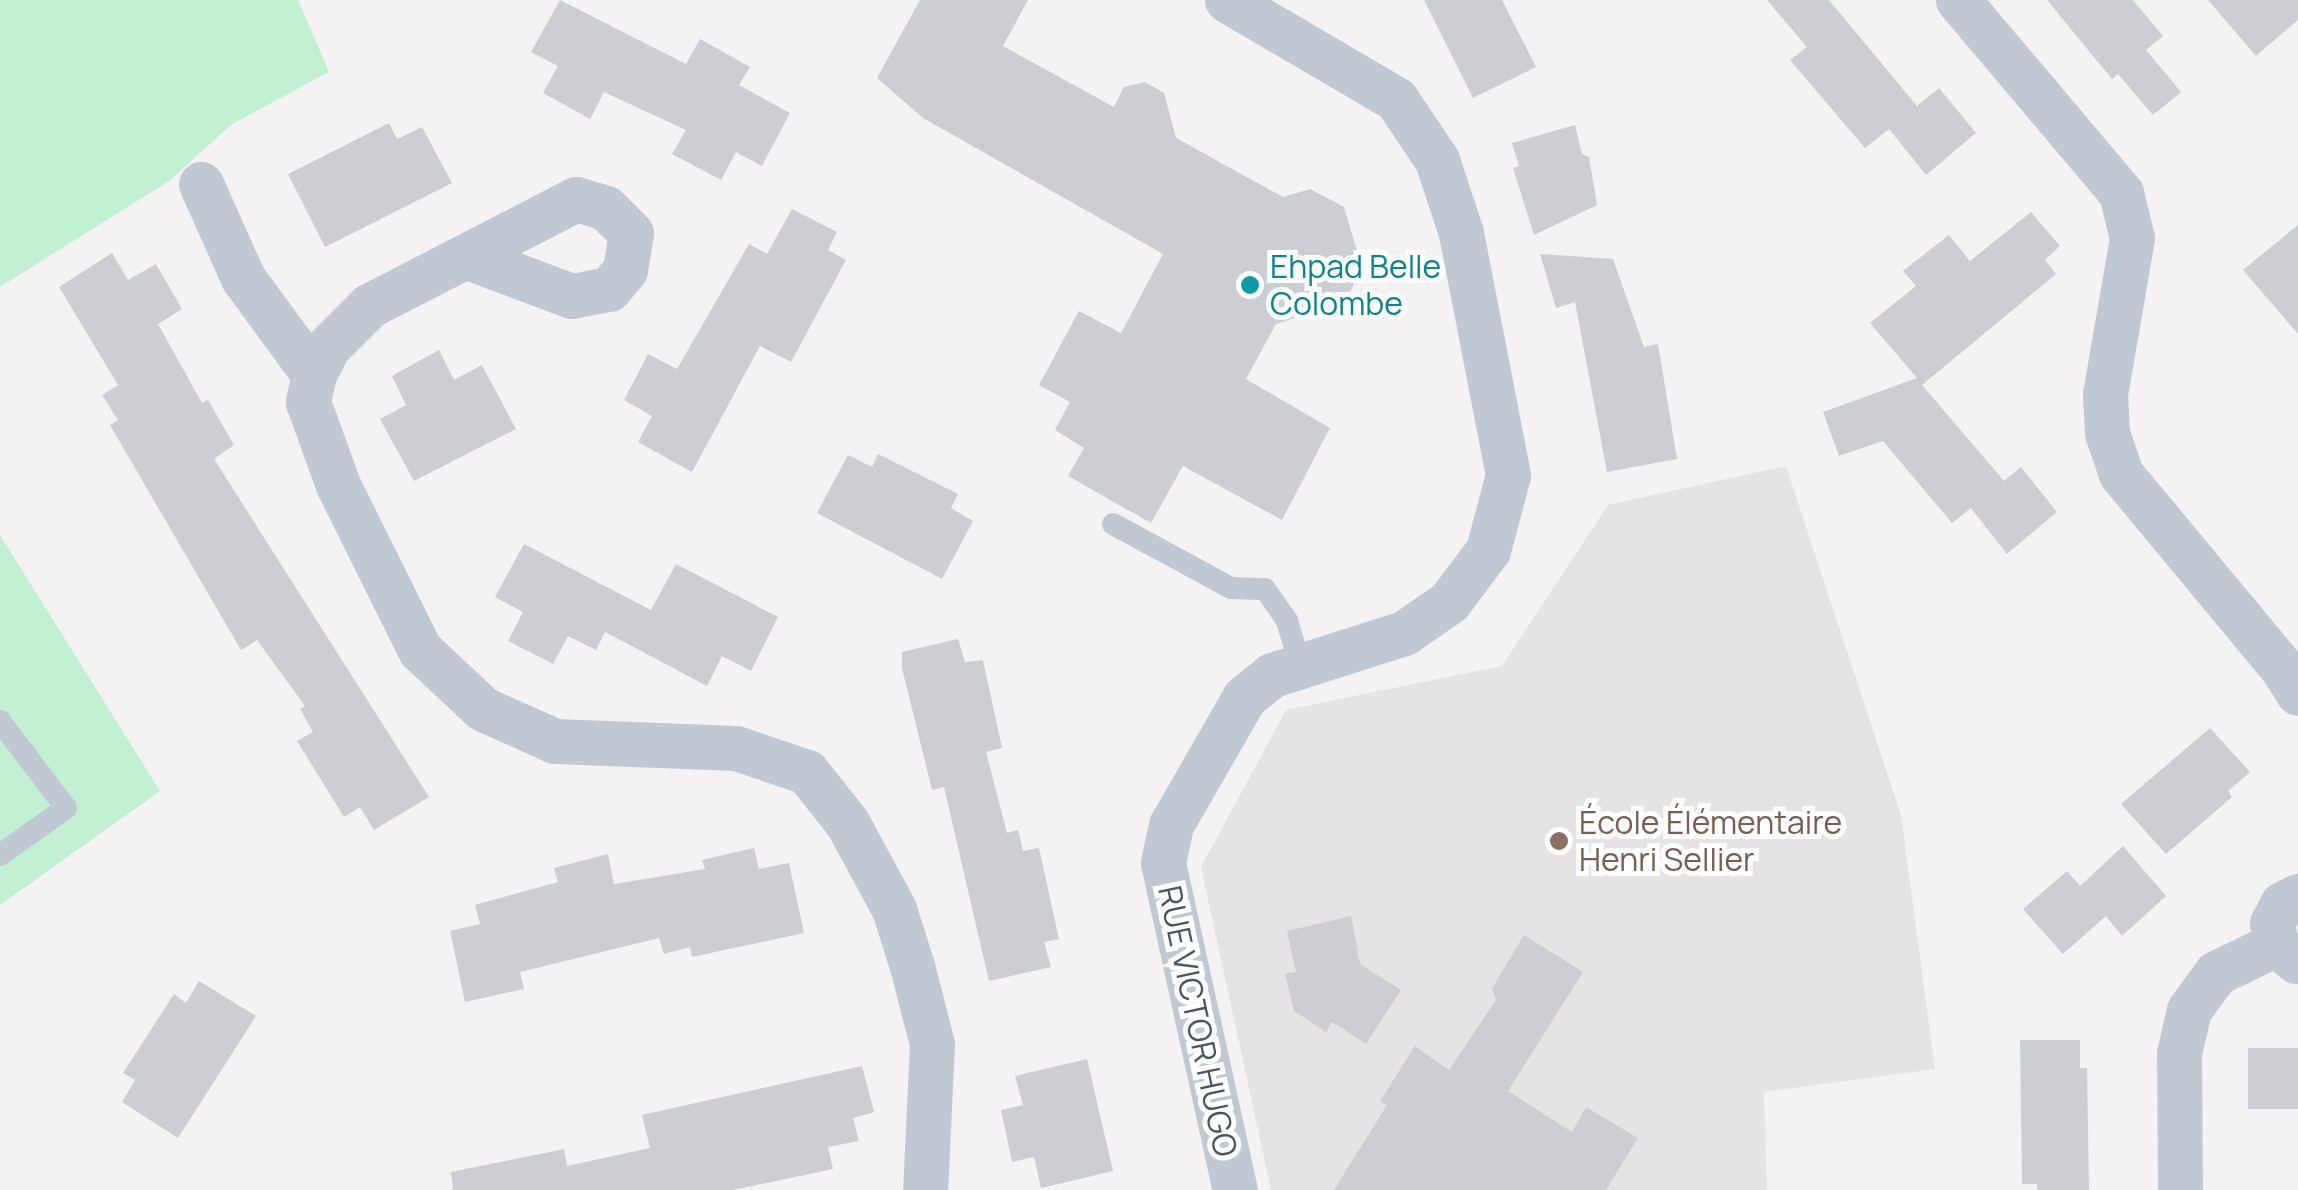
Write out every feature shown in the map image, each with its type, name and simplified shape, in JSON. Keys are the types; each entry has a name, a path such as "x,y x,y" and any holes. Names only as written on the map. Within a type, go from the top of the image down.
{"street":[{"name":"RUE VICTOR HUGO","path":"1227,0 1396,99 1437,160 1461,233 1508,474 1488,550 1449,602 1404,633 1272,675 1244,698 1171,825 1163,863 1236,1190"},
{"path":"1958,0 2121,194 2132,238 2104,394 2107,433 2121,474 2283,669 2298,693"},
{"path":"201,184 243,278 314,375"},
{"path":"467,257 369,306 328,347 314,375 308,402 338,485 420,650 482,709 555,741 736,748 807,772 848,824 894,909 932,1044 925,1190"},
{"path":"2180,1190 2179,1053 2190,1010 2216,973 2287,953 2272,923 2275,913 2298,896"}],"lane":[{"path":"1113,524 1231,588 1265,589 1287,621 1300,667"},
{"path":"0,722 66,808 0,855"}],"shaded area":[{"name":"École Élémentaire Henri Sellier","path":"1786,466 1901,815 1935,1069 1764,1092 1767,1190 1271,1190 1201,867 1286,710 1502,666 1608,505"}],"green space":[{"path":"0,0 298,0 329,72 232,124 169,181 0,287"},
{"path":"0,535 160,791 0,905"}],"building":[{"path":"560,0 686,64 700,39 750,67 739,85 790,113 762,166 736,152 721,180 672,154 686,130 604,92 590,119 543,93 558,66 531,52"},
{"name":"Ehpad Belle Colombe","path":"920,0 1028,0 1003,46 1114,107 1124,87 1145,82 1164,93 1176,138 1283,197 1310,189 1344,207 1362,268 1345,302 1276,324 1246,379 1330,428 1282,520 1183,466 1151,523 1068,476 1084,448 1055,430 1070,402 1039,385 1079,311 1121,333 1163,254 923,118 877,78"},
{"path":"1424,0 1502,0 1536,67 1473,98"},
{"path":"1767,0 1829,0 1917,106 1939,88 1976,133 1926,175 1889,129 1865,148 1790,60 1807,47"},
{"path":"2047,0 2133,0 2163,36 2146,50 2181,92 2153,115 2118,74 2112,79"},
{"path":"2208,0 2298,0 2298,20 2256,56"},
{"path":"389,123 397,139 422,127 452,183 325,247 288,174"},
{"path":"1575,125 1582,154 1589,157 1597,205 1534,235 1513,168 1519,166 1512,143"},
{"path":"792,209 837,232 828,250 846,260 791,362 760,346 692,472 638,442 652,416 624,400 648,354 677,369 749,244 767,254"},
{"path":"2031,212 2060,246 2045,260 2056,274 1922,385 2004,481 2021,467 2057,512 2007,554 1971,508 1952,523 1883,441 1839,456 1823,412 1917,378 1870,323 1916,286 1903,271 1949,235 1970,261"},
{"path":"2298,225 2298,334 2243,270"},
{"path":"112,253 128,280 156,264 182,309 158,324 202,403 208,400 234,445 214,459 429,797 374,830 360,807 344,817 297,741 313,732 300,709 305,706 257,640 241,650 110,425 118,420 102,395 118,385 59,287"},
{"path":"1540,254 1613,259 1644,347 1658,344 1677,459 1607,472 1575,302 1556,308"},
{"path":"439,350 454,380 482,365 516,429 414,481 380,419 406,405 392,376"},
{"path":"878,454 958,494 951,508 973,521 942,579 817,513 848,455 872,467"},
{"path":"524,544 651,610 676,564 778,617 751,671 722,656 707,686 605,632 596,650 568,636 553,664 508,641 523,612 495,597"},
{"path":"958,639 965,662 983,660 1002,748 986,752 1007,833 1018,830 1023,851 1039,848 1059,939 1044,942 1051,967 989,981 944,787 932,790 902,668 902,652"},
{"path":"2210,728 2250,772 2228,791 2232,797 2166,854 2121,804"},
{"path":"2123,846 2166,896 2122,936 2106,916 2063,954 2023,909 2067,871 2080,886"},
{"path":"754,848 759,869 789,863 804,933 692,957 690,947 664,954 659,938 520,972 524,989 465,1002 450,931 480,924 475,905 558,882 554,868 608,854 614,884 705,869 702,860"},
{"path":"1351,916 1360,964 1401,990 1366,1044 1332,1022 1326,1032 1294,1011 1285,974 1296,972 1287,931"},
{"path":"1524,935 1583,972 1508,1091 1572,1132 1586,1107 1638,1138 1606,1190 1334,1190 1387,1105 1380,1101 1415,1046 1449,1070 1496,1000 1492,989"},
{"path":"199,981 256,1016 178,1138 122,1102 135,1080 123,1073 174,994 186,1003"},
{"path":"2020,1040 2080,1040 2080,1068 2087,1068 2089,1190 2037,1190 2037,1184 2022,1184"},
{"path":"2248,1048 2298,1048 2298,1109 2248,1109"},
{"path":"1087,1059 1113,1171 1041,1188 1034,1157 1012,1162 1001,1110 1023,1105 1015,1076"},
{"path":"862,1066 874,1112 853,1118 859,1141 828,1147 833,1169 733,1190 453,1190 451,1172 564,1149 567,1166 650,1148 642,1115"}],"place":[{"name":"Ehpad Belle Colombe","path":"1250,285"},
{"name":"École Élémentaire Henri Sellier","path":"1559,841"}]}
